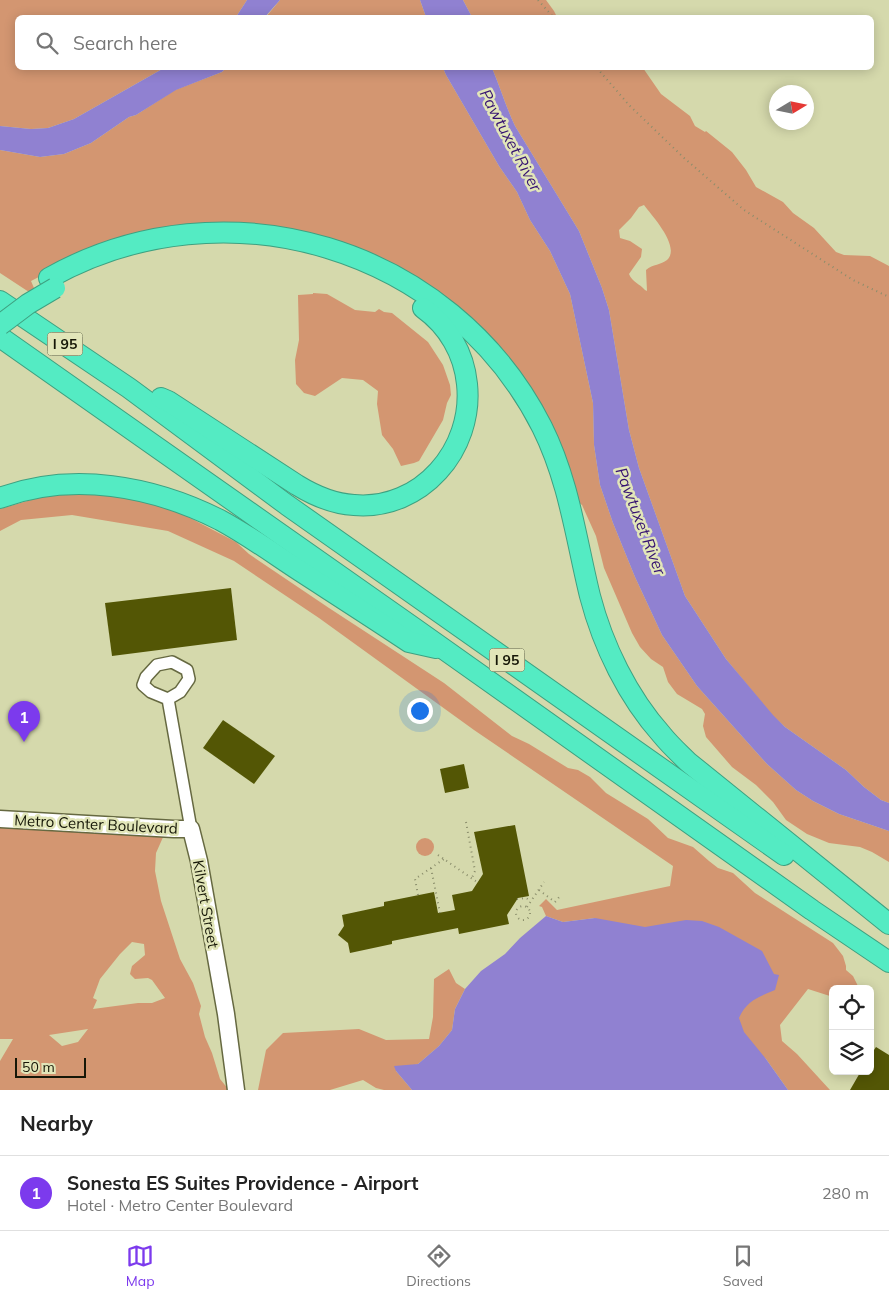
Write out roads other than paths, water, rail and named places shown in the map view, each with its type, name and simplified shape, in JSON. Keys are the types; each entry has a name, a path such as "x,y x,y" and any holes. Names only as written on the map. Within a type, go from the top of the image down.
{"highway":[{"path":"0,325 28,304 52,283 62,271 89,259 138,243 192,233 264,234 302,240 341,252 380,268 417,289 472,332 495,357 516,385 542,427 554,453 566,488 589,591 598,620 622,676 650,721 688,762 889,925"},
{"path":"0,312 31,289 154,250 208,244 246,244 282,249 319,257 356,270 412,299 439,321 459,352 466,376 468,400 465,424 461,436 450,456 435,474 418,489 396,499 355,506 325,500 306,491 168,401 129,388"},
{"name":"I 95","path":"0,300 129,388 294,510 703,799 827,885 889,925"},
{"name":"I 95","path":"0,337 812,910 889,962"},
{"path":"0,498 37,488 66,484 84,484 136,490 172,500 222,522 408,642 444,650"}],"street":[{"name":"Kilvert Street","path":"168,698 226,1014 236,1090"},
{"name":"Metro Center Boulevard","path":"0,819 191,829"}],"water":[{"path":"247,0 280,0 267,15 237,15"},
{"path":"420,0 463,0 471,15 425,15"},
{"path":"160,70 224,70 176,90 136,115 129,117 91,143 64,154 40,157 0,150 0,126 31,129 48,128 74,119"},
{"name":"Pawtuxet River","path":"444,70 493,70 515,126 579,231 609,310 629,430 639,468 685,596 726,659 773,715 785,727 846,770 881,800 889,803 889,831 839,814 796,790 767,764 697,686 662,635 635,577 600,485 594,445 593,403 570,294 550,251 530,220 517,192 499,166"},
{"path":"546,916 563,922 595,918 645,927 686,920 702,921 719,927 762,951 774,974 779,975 775,990 750,1003 739,1018 744,1032 788,1090 412,1090 394,1066 418,1064 439,1046 452,1030 455,1009 465,989 481,971 505,954 520,938"}],"place":[{"name":"Sonesta ES Suites Providence - Airport","path":"24,742"}]}
